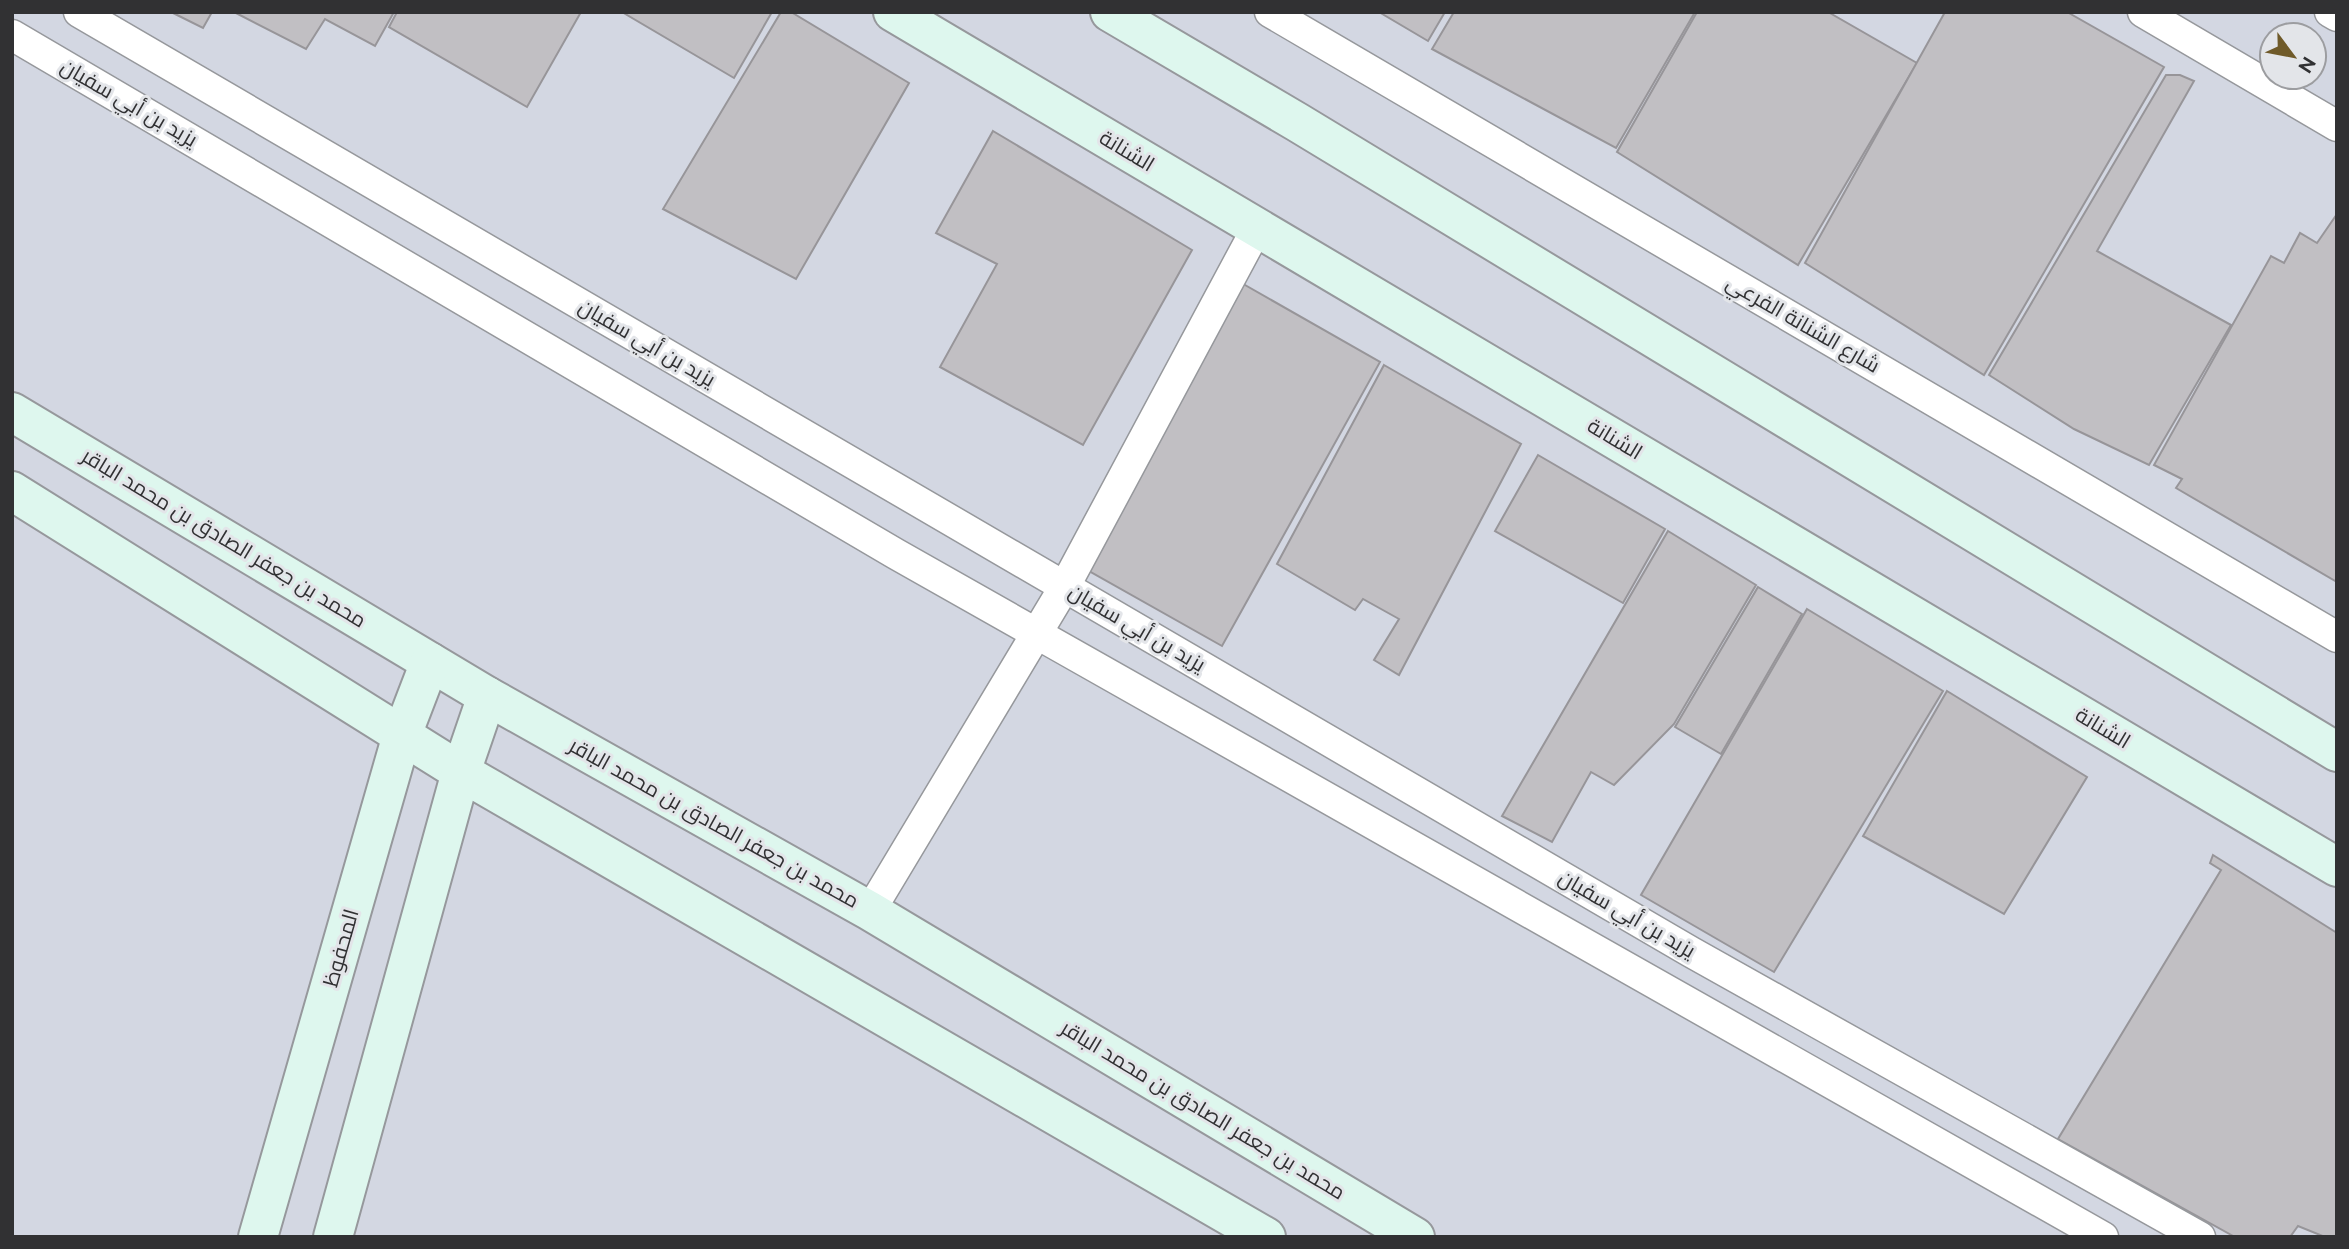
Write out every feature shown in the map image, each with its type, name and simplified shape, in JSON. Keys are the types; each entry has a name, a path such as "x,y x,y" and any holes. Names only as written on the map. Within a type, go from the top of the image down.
{"street":[{"name":"يزيد بن أبي سفيان","path":"79,12 1691,952 2200,1237"},
{"name":"الشنانة","path":"893,12 2337,867"},
{"path":"1110,12 1297,122 2337,752"},
{"name":"شارع الشنانة الفرعي","path":"1270,12 2337,637"},
{"path":"2143,12 2337,126"},
{"path":"2330,12 2337,16"},
{"name":"يزيد بن أبي سفيان","path":"12,35 1036,634 2103,1237"},
{"path":"870,911 1065,586 1257,228"},
{"name":"محمد بن جعفر الصادق بن محمد الباقر","path":"12,412 487,696 870,911 1415,1237"},
{"path":"12,491 461,772 1266,1237"},
{"name":"المحفوظ","path":"258,1237 402,735 430,662"},
{"path":"333,1237 461,772 487,696"}],"shaded area":[{"path":"12,12 2337,12 2337,1237 12,1237"}],"building":[{"path":"171,12 212,12 203,28"},
{"path":"234,12 394,12 375,46 325,19 306,49"},
{"path":"397,12 581,12 527,107 389,27"},
{"path":"622,12 772,12 734,78"},
{"path":"781,12 791,12 909,83 796,279 663,209"},
{"path":"1379,12 1445,12 1428,41"},
{"path":"1454,12 1695,12 1616,148 1432,49"},
{"path":"1697,12 1828,12 1917,63 1798,265 1617,152"},
{"path":"1945,12 2067,12 2164,67 1984,375 1805,263"},
{"path":"2166,75 2180,75 2194,81 2097,251 2231,325 2149,465 2074,429 1989,375"},
{"path":"993,131 1192,250 1083,445 940,367 997,264 936,233"},
{"path":"2337,214 2337,582 2176,488 2182,479 2154,465 2271,256 2284,263 2300,233 2317,243"},
{"path":"1238,281 1380,362 1222,646 1082,567"},
{"path":"1384,365 1521,444 1399,675 1374,660 1399,619 1363,599 1355,610 1277,564"},
{"path":"1538,455 1665,529 1623,603 1495,531"},
{"path":"1668,531 1756,585 1674,724 1614,785 1591,772 1552,842 1502,816"},
{"path":"1758,587 1802,614 1721,754 1675,727"},
{"path":"1807,609 1943,691 1774,972 1641,895"},
{"path":"1947,691 2087,777 2004,914 1863,836"},
{"path":"2213,855 2337,933 2337,1237 2325,1237 2298,1226 2290,1237 2235,1237 2058,1139 2221,870 2210,863"}]}
